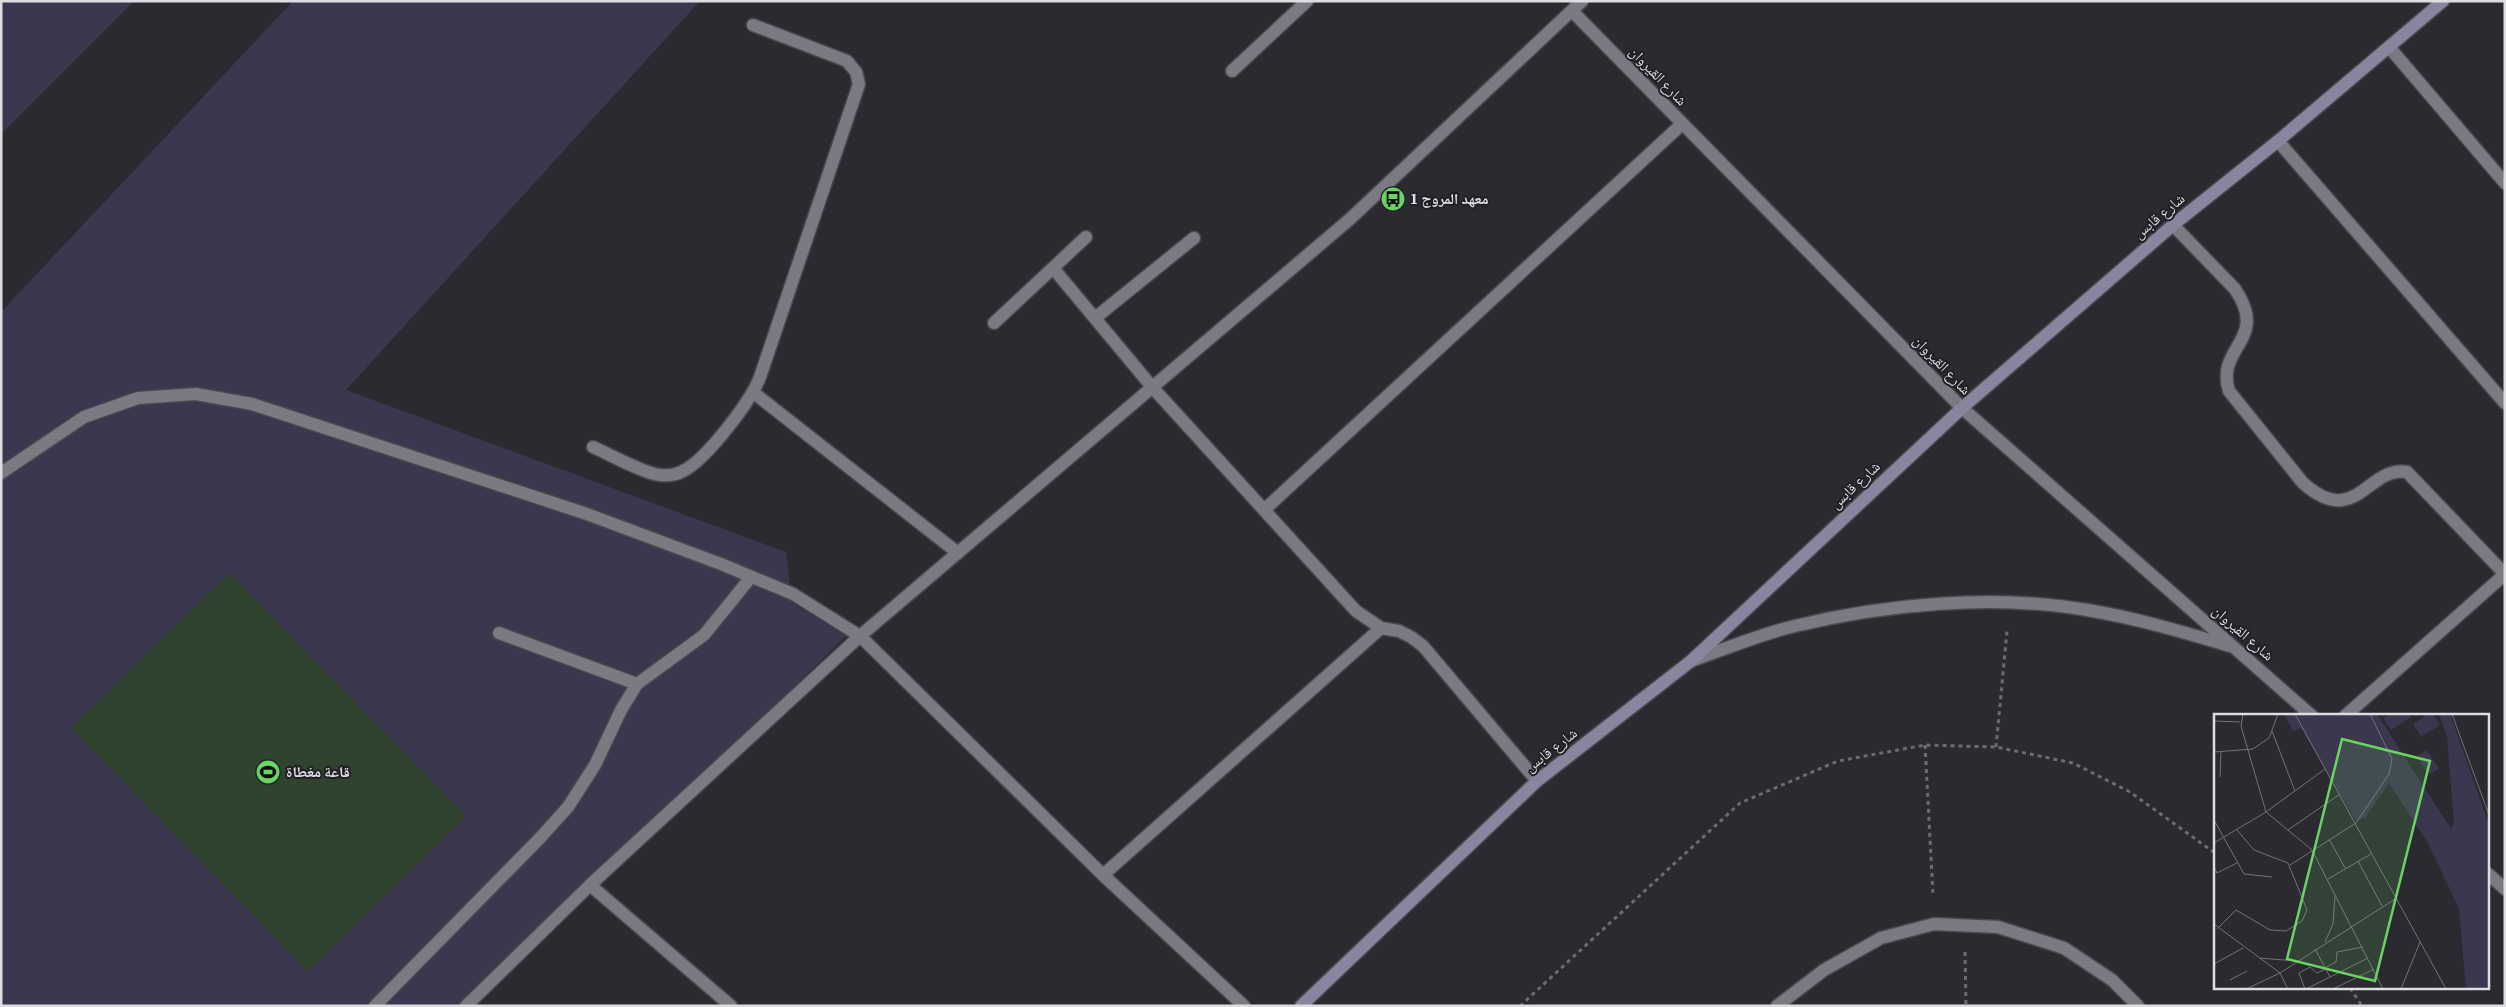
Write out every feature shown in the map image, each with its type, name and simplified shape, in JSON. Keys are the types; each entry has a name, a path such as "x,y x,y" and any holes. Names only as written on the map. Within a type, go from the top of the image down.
{"street":[{"path":"1232,71 1307,1"},
{"path":"466,1006 590,885 860,636 1350,219 1582,1"},
{"name":"شارع قابس","path":"1301,1006 1537,781 1691,661 1962,408 2174,225 2278,141 2443,1"},
{"name":"شارع القيروان","path":"1572,11 1962,408 2310,714"},
{"path":"593,447 658,475 682,472 693,465 732,422 754,393 859,84 856,72 848,61 753,25"},
{"path":"2389,47 2505,183"},
{"path":"1264,510 1682,124"},
{"path":"2278,141 2505,403"},
{"path":"2174,225 2235,289 2243,300 2247,314 2247,328 2242,342 2226,368 2225,379 2229,391 2303,483 2314,493 2328,499 2342,500 2356,496 2390,472 2407,472 2505,574 2347,714"},
{"path":"994,323 1086,237"},
{"path":"1095,318 1194,238"},
{"path":"1053,268 1153,388 1356,611 1381,628 1399,631 1412,637 1423,646 1537,781"},
{"path":"754,393 958,553"},
{"path":"1,473 84,417 138,398 196,394 252,404 475,476 584,513 751,576 793,594 860,636 1103,875 1244,1006"},
{"path":"375,1006 568,807 596,765 621,710 637,684 704,635 751,576"},
{"path":"1691,661 1794,626 1900,606 2009,603 2086,610 2162,625 2235,648"},
{"path":"1103,875 1381,628"},
{"path":"499,632 637,684"},
{"path":"2488,874 2504,891"},
{"path":"590,885 731,1006"},
{"path":"1777,1006 1824,970 1881,938 1934,924 1998,927 2064,948 2112,980 2138,1006"}],"path":[{"path":"1996,747 2009,603"},
{"path":"1925,745 1934,924"},
{"path":"1520,1006 1740,804 1838,760 1925,745 1996,747 2073,763 2130,792 2214,852"},
{"path":"1964,924 1966,1006"},
{"path":"2351,990 2362,1006"}],"shaded area":[{"path":"1,1 134,1 1,134"},
{"path":"293,1 700,1 346,390 786,552 792,603 846,636 468,1006 1,1006 1,312"}],"building":[{"name":"قاعة مغطاة","path":"229,573 466,816 308,971 71,728"}],"place":[{"name":"معهد المروج 1","path":"1393,199"},
{"name":"قاعة مغطاة","path":"268,772"}]}
